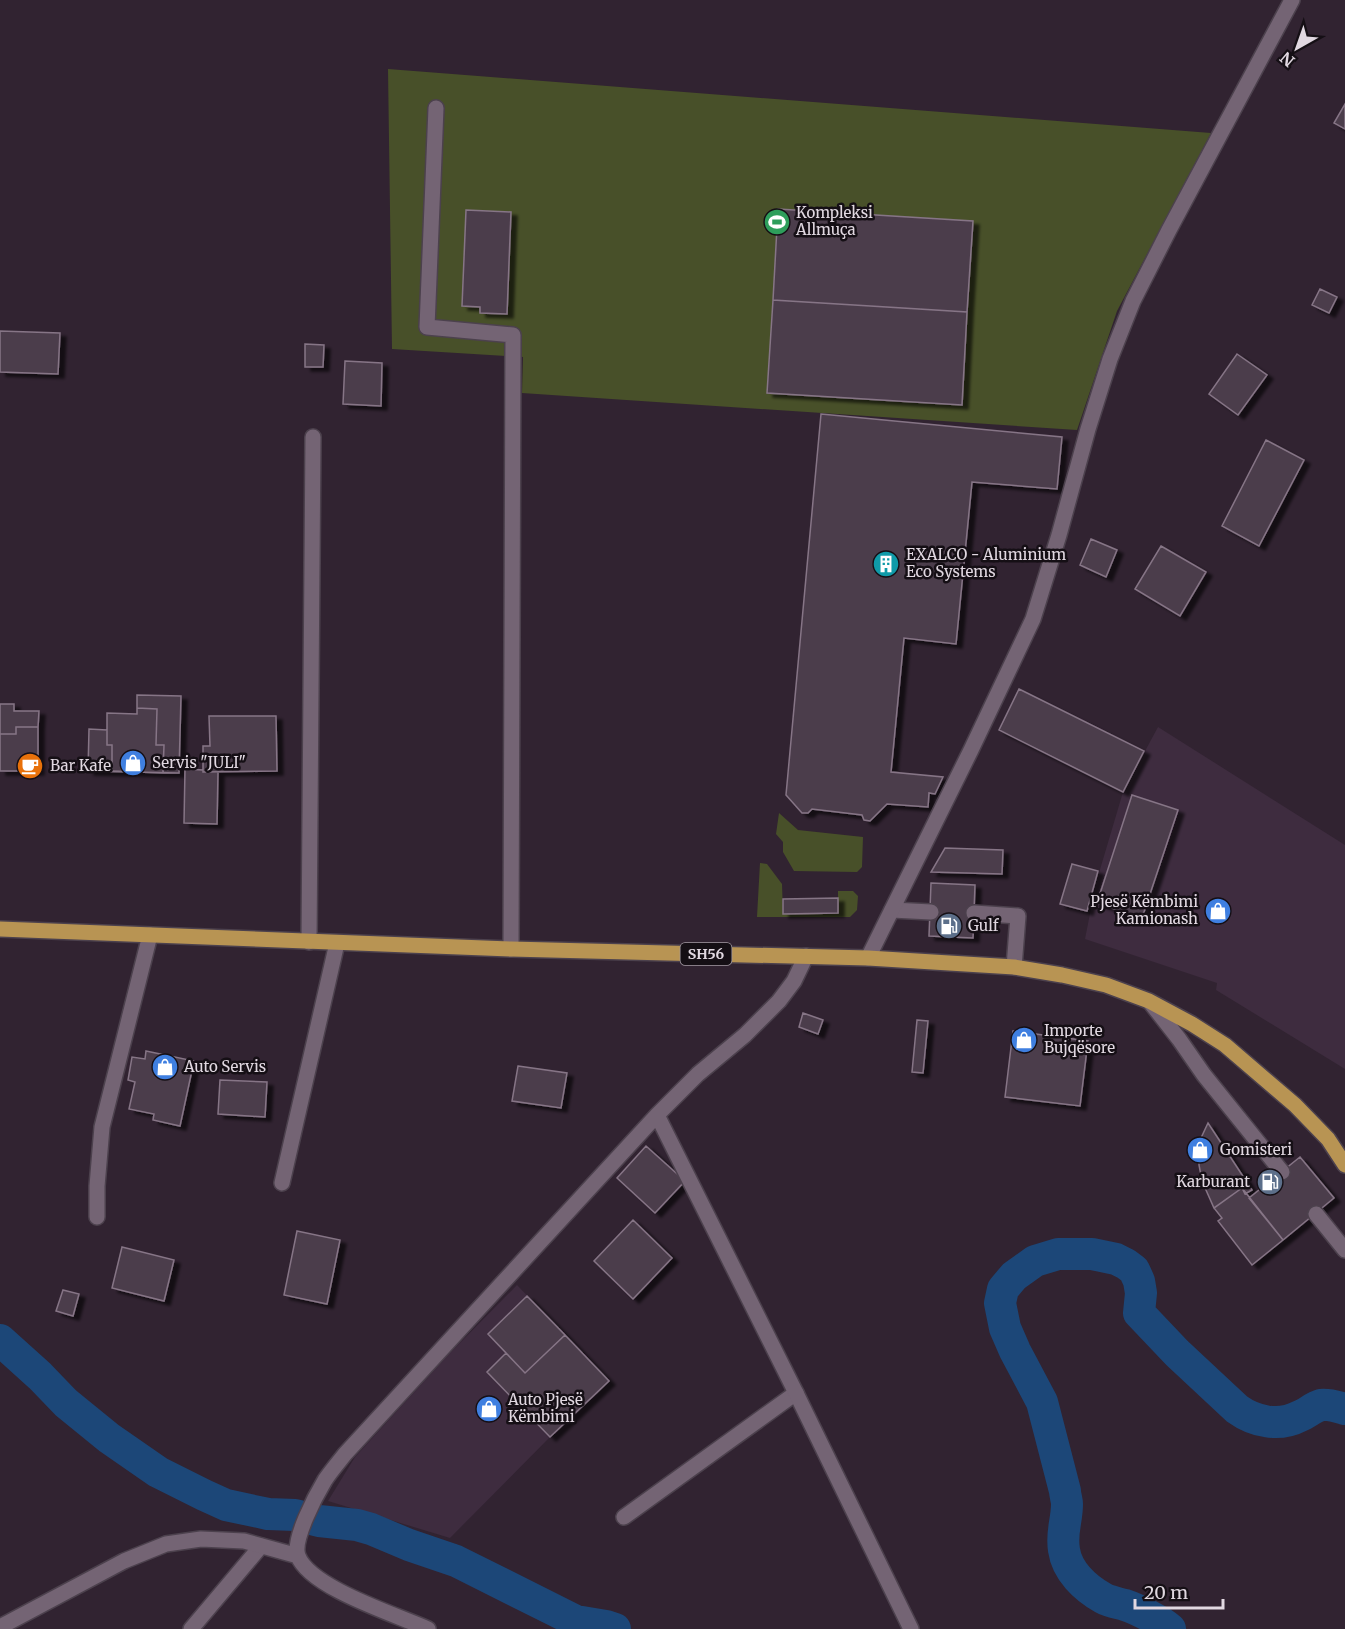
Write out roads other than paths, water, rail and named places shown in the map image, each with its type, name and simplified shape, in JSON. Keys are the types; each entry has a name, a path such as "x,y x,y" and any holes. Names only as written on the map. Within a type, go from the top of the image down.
{"main road":[{"name":"SH56","path":"0,929 511,949 868,958 1014,967 1062,975 1095,982 1149,1001 1225,1045 1295,1105 1328,1139 1345,1165"}],"street":[{"path":"868,958 971,750 1032,619 1110,359 1133,301 1292,0"},
{"path":"436,108 427,327 513,335 511,949"},
{"path":"309,942 314,437"},
{"path":"892,910 931,912"},
{"path":"974,913 1018,916 1014,967"},
{"path":"97,1216 102,1127 150,935"},
{"path":"282,1182 337,943"},
{"path":"428,1629 328,1586 309,1572 298,1556 299,1535 326,1479 345,1454 657,1115 698,1074 745,1035 779,1001 794,981 806,956"},
{"path":"1149,1001 1204,1075 1282,1172"},
{"path":"657,1115 911,1629"},
{"path":"1316,1214 1345,1250"},
{"path":"624,1517 796,1393"},
{"path":"0,1627 124,1561 166,1544 201,1539 244,1541 298,1556"},
{"path":"191,1629 261,1546"}],"waterway":[{"path":"1170,1629 1142,1612 1096,1594 1078,1578 1069,1565 1063,1544 1067,1504 1065,1491 1042,1402 1005,1328 1000,1303 1003,1289 1014,1276 1035,1261 1058,1254 1092,1254 1116,1259 1134,1270 1139,1281 1141,1293 1139,1313 1177,1353 1237,1409 1267,1422 1292,1419 1321,1405 1345,1409"},
{"path":"0,1340 66,1403 109,1438 158,1472 204,1495 226,1505 268,1514 295,1515 371,1529 456,1561 576,1621 615,1629"}],"place":[{"name":"Kompleksi Allmuça","path":"777,222"},
{"name":"EXALCO - Aluminium Eco Systems","path":"886,564"},
{"name":"Servis \"JULI\"","path":"133,763"},
{"name":"Bar Kafe","path":"30,766"},
{"name":"Pjesë Këmbimi Kamionash","path":"1218,911"},
{"name":"Gulf","path":"949,926"},
{"name":"Importe Bujqësore","path":"1024,1040"},
{"name":"Auto Servis","path":"165,1067"},
{"name":"Gomisteri","path":"1200,1150"},
{"name":"Karburant","path":"1270,1182"},
{"name":"Auto Pjesë Këmbimi","path":"489,1409"}]}
